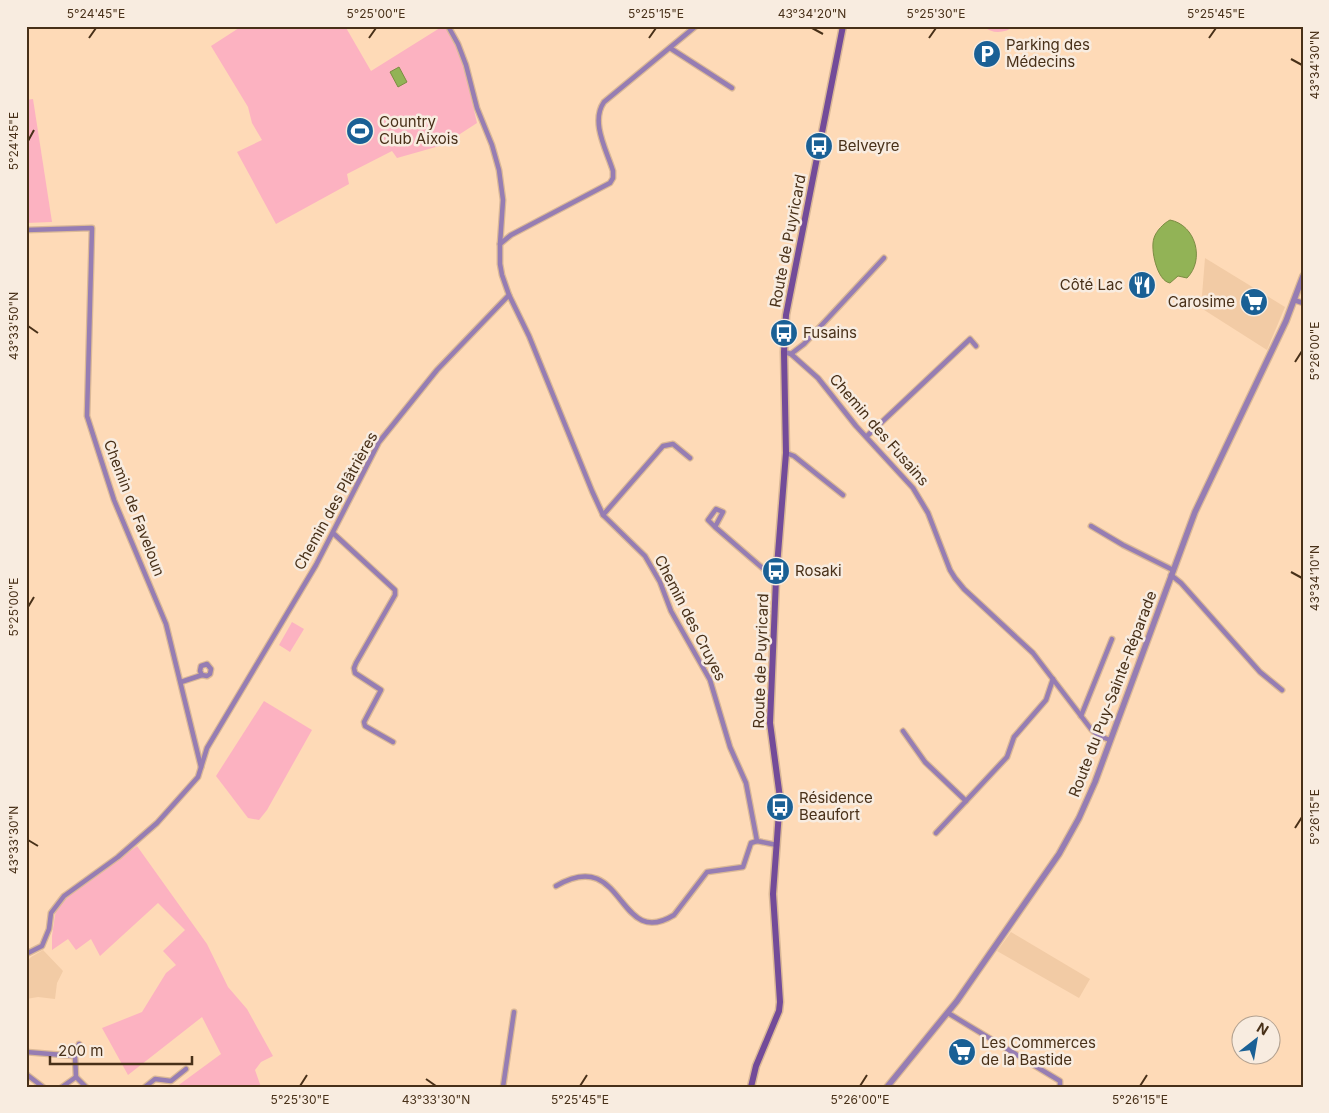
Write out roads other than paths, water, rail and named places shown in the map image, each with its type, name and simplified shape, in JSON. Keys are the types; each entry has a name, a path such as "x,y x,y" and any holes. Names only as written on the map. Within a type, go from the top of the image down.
{"main road":[{"name":"Route de Puyricard","path":"751,1087 756,1066 779,1011 780,1002 773,894 780,798 770,723 776,579 786,453 786,315 843,26"}],"street":[{"path":"448,26 461,51 477,108 492,145 499,170 503,200 500,264 509,295"},
{"path":"500,244 511,235 610,183 613,178 613,171 599,127 598,115 600,108 604,102 696,26"},
{"path":"670,48 732,88"},
{"name":"Chemin de Faveloun","path":"26,230 92,228 87,416 114,500 166,624 201,767"},
{"path":"787,353 804,344 884,258"},
{"name":"Route du Puy-Sainte-Réparade","path":"887,1087 948,1013 1059,854 1079,818 1206,486 1286,321 1303,276"},
{"name":"Chemin des Cruyes","path":"509,295 529,336 592,491 604,515 645,556 660,582 672,611 710,680 730,747 746,782 757,841"},
{"name":"Chemin des Plâtrières","path":"26,954 42,946 46,939 51,913 64,896 118,857 157,823 198,777 207,748 316,564 380,442 437,370 509,295"},
{"path":"1294,300 1303,303"},
{"path":"867,436 970,339 976,346"},
{"name":"Chemin des Fusains","path":"787,353 818,378 856,426 914,488 921,499 955,578 964,589 1031,652 1091,729 1099,736 1110,740"},
{"path":"604,515 663,446 673,444 690,458"},
{"path":"786,453 794,456 843,496"},
{"path":"1092,526 1172,572 1260,672 1282,690"},
{"path":"715,527 776,579"},
{"path":"333,533 395,590 354,668 355,673 382,690 364,722 365,726 393,742"},
{"path":"1081,716 1112,639"},
{"path":"181,682 202,675"},
{"path":"936,833 1007,757 1011,742 1016,733 1046,700 1053,679"},
{"path":"903,731 925,762 966,801"},
{"path":"556,886 566,880 581,876 592,876 602,880 637,918 648,923 666,920 674,915 707,872 742,866 751,843 757,841 777,845"},
{"path":"503,1087 514,1012"},
{"path":"948,1013 1060,1082 1060,1087"},
{"path":"79,1044 75,1056 76,1077 86,1087"},
{"path":"26,1052 75,1056"},
{"path":"145,1087 155,1079 170,1081 186,1069"},
{"path":"26,1074 43,1087"},
{"path":"62,1087 76,1077"}],"waterway":[{"path":"1298,26 1303,27"}],"place":[{"name":"Parking des Médecins","path":"987,54"},
{"name":"Country Club Aixois","path":"360,131"},
{"name":"Belveyre","path":"819,146"},
{"name":"Côté Lac","path":"1142,285"},
{"name":"Carosime","path":"1254,302"},
{"name":"Fusains","path":"784,333"},
{"name":"Rosaki","path":"776,571"},
{"name":"Résidence Beaufort","path":"780,807"},
{"name":"Les Commerces de la Bastide","path":"962,1052"}]}
